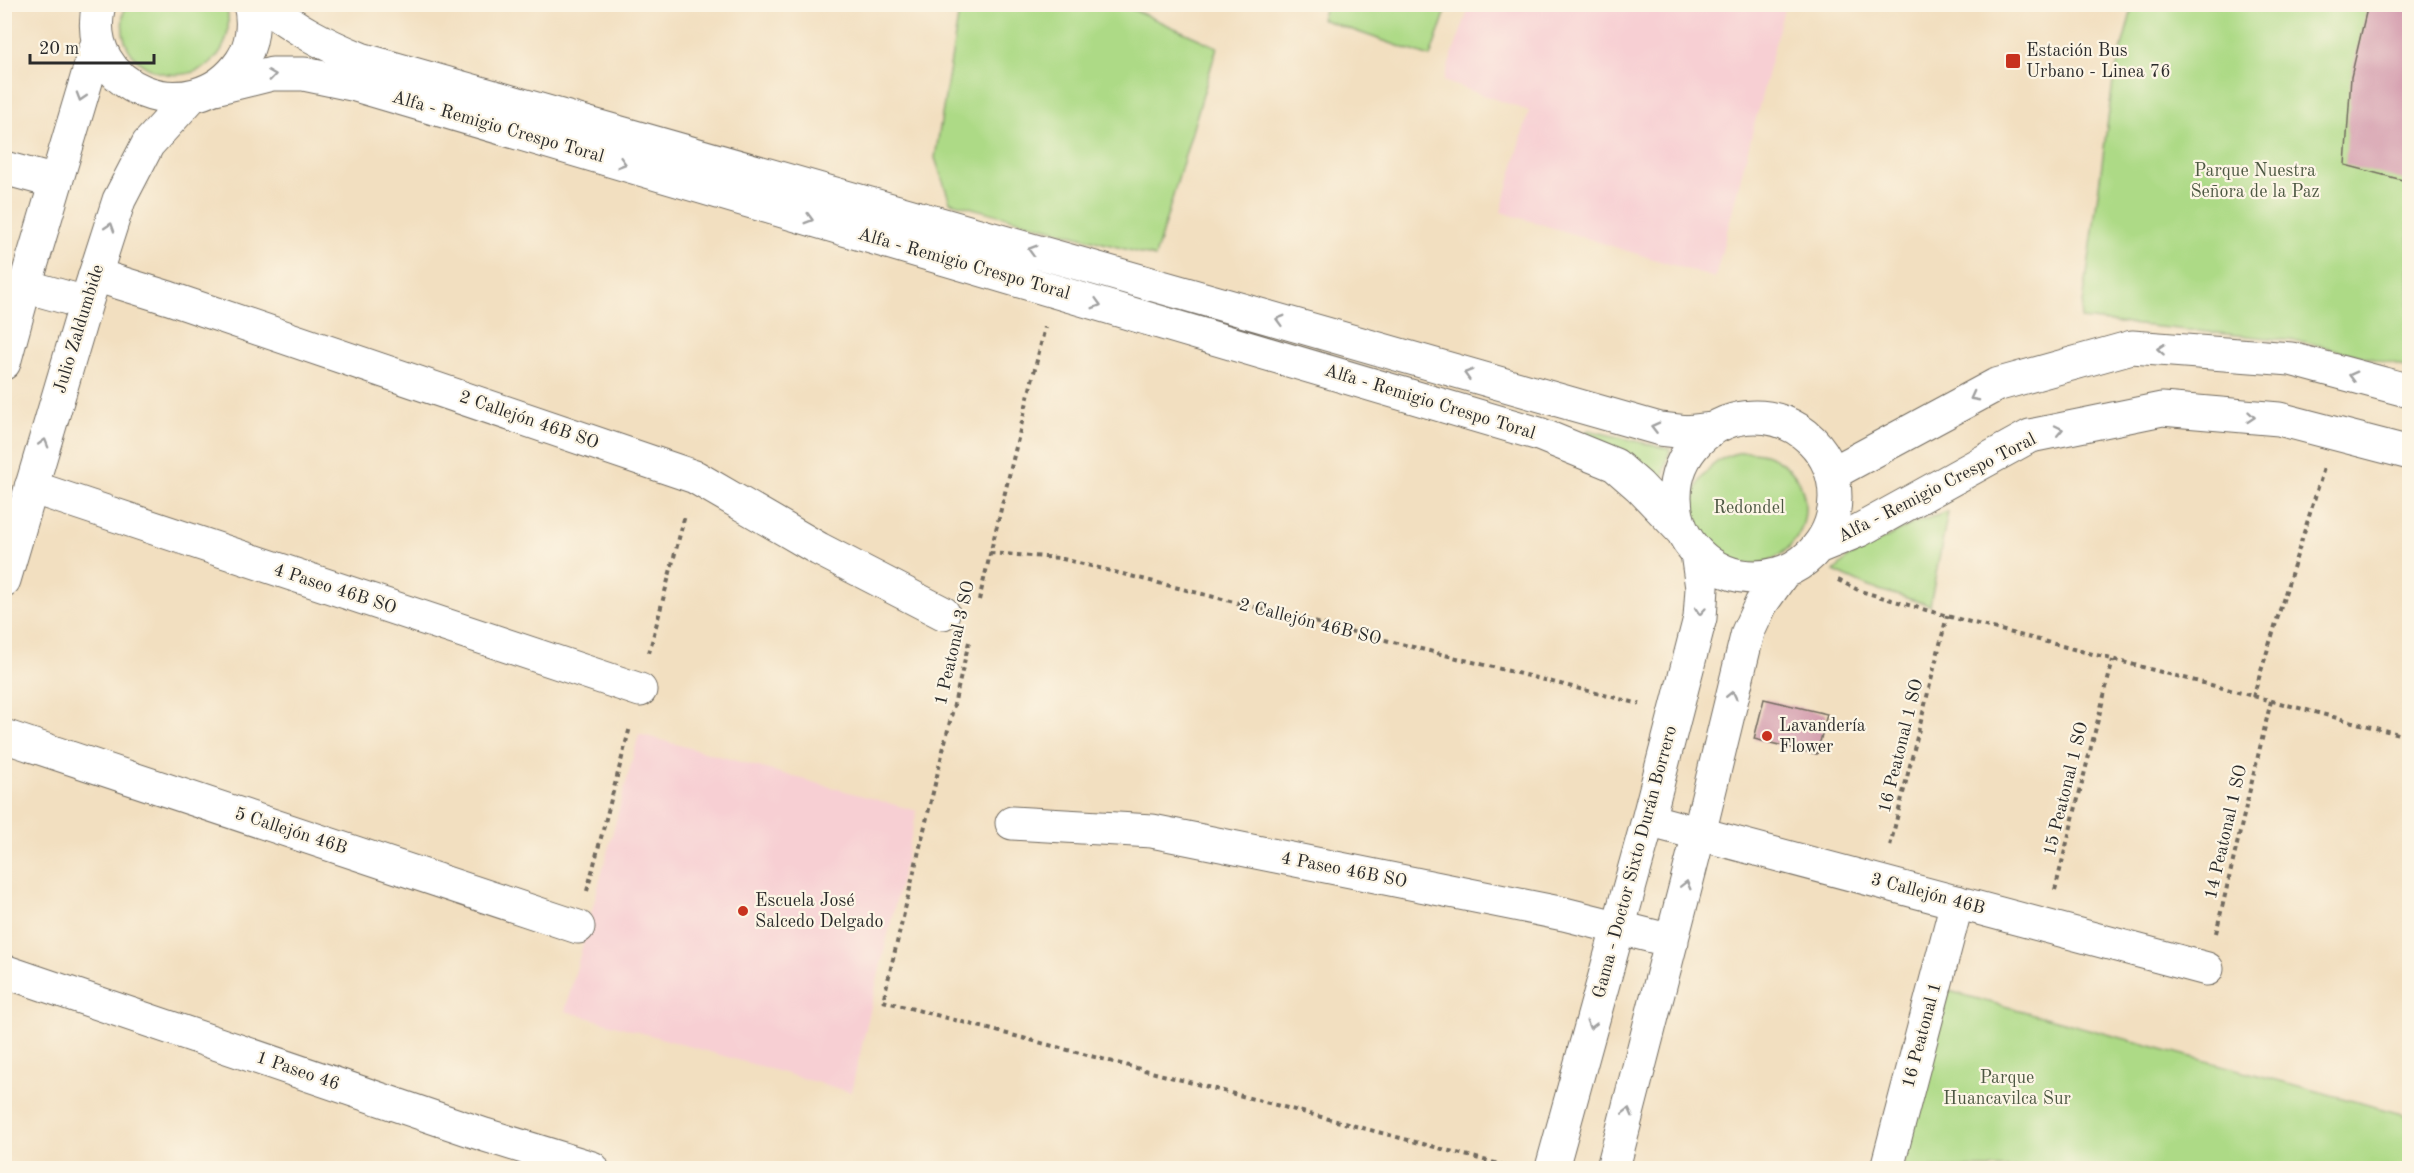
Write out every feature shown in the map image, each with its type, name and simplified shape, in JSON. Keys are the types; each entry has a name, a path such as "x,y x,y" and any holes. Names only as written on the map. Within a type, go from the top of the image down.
{"street":[{"path":"4,363 98,41 96,16 99,4"},
{"name":"Julio Zaldumbide","path":"4,580 90,289 119,200 148,144 202,93 232,74 245,56 252,35 253,13 250,4"},
{"name":"Alfa - Remigio Crespo Toral","path":"264,4 286,22 315,40 361,59 1660,429 1687,432 1713,429"},
{"name":"Alfa - Remigio Crespo Toral","path":"98,41 108,63 124,80 144,93 166,99 202,93 272,74 304,74 352,84 1539,434 1615,465 1639,486 1690,543"},
{"path":"4,168 56,182"},
{"name":"2 Callejón 46B SO","path":"25,286 90,289 170,298 695,477 819,549 943,613"},
{"path":"1833,473 1996,385 2132,347 2291,359 2409,391"},
{"path":"1539,434 1548,397"},
{"name":"Alfa - Remigio Crespo Toral","path":"1801,561 2030,436 2162,409 2279,419 2409,453"},
{"path":"1613,1168 1699,834 1748,632 1761,604 1801,561 1831,524 1836,499 1833,473 1821,450 1802,432 1779,421 1753,417 1732,421 1713,429 1695,444 1682,464 1675,487 1676,510 1690,543 1716,568 1739,576 1761,577 1801,561"},
{"name":"4 Paseo 46B SO","path":"31,487 640,690"},
{"name":"Gama - Doctor Sixto Durán Borrero","path":"1551,1168 1648,820 1700,618 1702,588 1690,543"},
{"name":"5 Callejón 46B","path":"4,736 578,927"},
{"name":"3 Callejón 46B","path":"1648,820 2207,969"},
{"name":"4 Paseo 46B SO","path":"1012,823 1152,831 1553,912 1672,941"},
{"name":"16 Peatonal 1","path":"1887,1168 1957,902"},
{"name":"1 Paseo 46","path":"4,971 474,1131 592,1168"}],"path":[{"name":"1 Peatonal 3 SO","path":"977,610 1054,291"},
{"path":"2253,697 2334,434"},
{"name":"2 Callejón 46B SO","path":"990,553 1059,558 1629,702"},
{"path":"1801,561 1860,591 2409,738"},
{"name":"16 Peatonal 1 SO","path":"1881,882 1947,616"},
{"name":"1 Peatonal 3 SO","path":"971,632 883,1001 1518,1168"},
{"name":"15 Peatonal 1 SO","path":"2046,926 2113,660"},
{"name":"14 Peatonal 1 SO","path":"2207,969 2271,701"}],"shaded area":[{"path":"1470,5 1785,5 1715,278 1501,212 1529,111 1443,81"},
{"name":"Escuela José Salcedo Delgado","path":"639,734 917,811 851,1092 565,1011"}],"green space":[{"path":"226,4 227,35 216,57 198,70 175,75 153,70 134,57 124,35 125,5"},
{"path":"1326,4 1448,5 1430,57 1321,19"},
{"path":"960,5 1123,5 1217,47 1155,257 950,202 935,158"},
{"name":"Parque Nuestra Señora de la Paz","path":"2133,5 2409,5 2409,368 2305,342 2081,319 2113,82"},
{"path":"1588,430 1670,449 1659,493 1585,435"},
{"name":"Redondel","path":"1749,452 1770,456 1788,469 1801,487 1805,508 1801,529 1788,547 1770,560 1749,564 1728,560 1710,547 1697,529 1693,508 1697,487 1710,469 1728,456"},
{"path":"1948,512 1930,605 1869,587 1834,571 1849,557 1914,523"},
{"name":"Parque Huancavilca Sur","path":"1949,991 2409,1116 2409,1168 1903,1168"}],"building":[{"path":"2368,4 2410,4 2410,182 2345,165 2351,77"},
{"path":"1764,699 1827,714 1817,754 1754,739"}],"place":[{"name":"Estación Bus Urbano - Linea 76","path":"2013,61"},
{"name":"Lavandería Flower","path":"1767,736"},
{"name":"Escuela José Salcedo Delgado","path":"743,911"}]}
